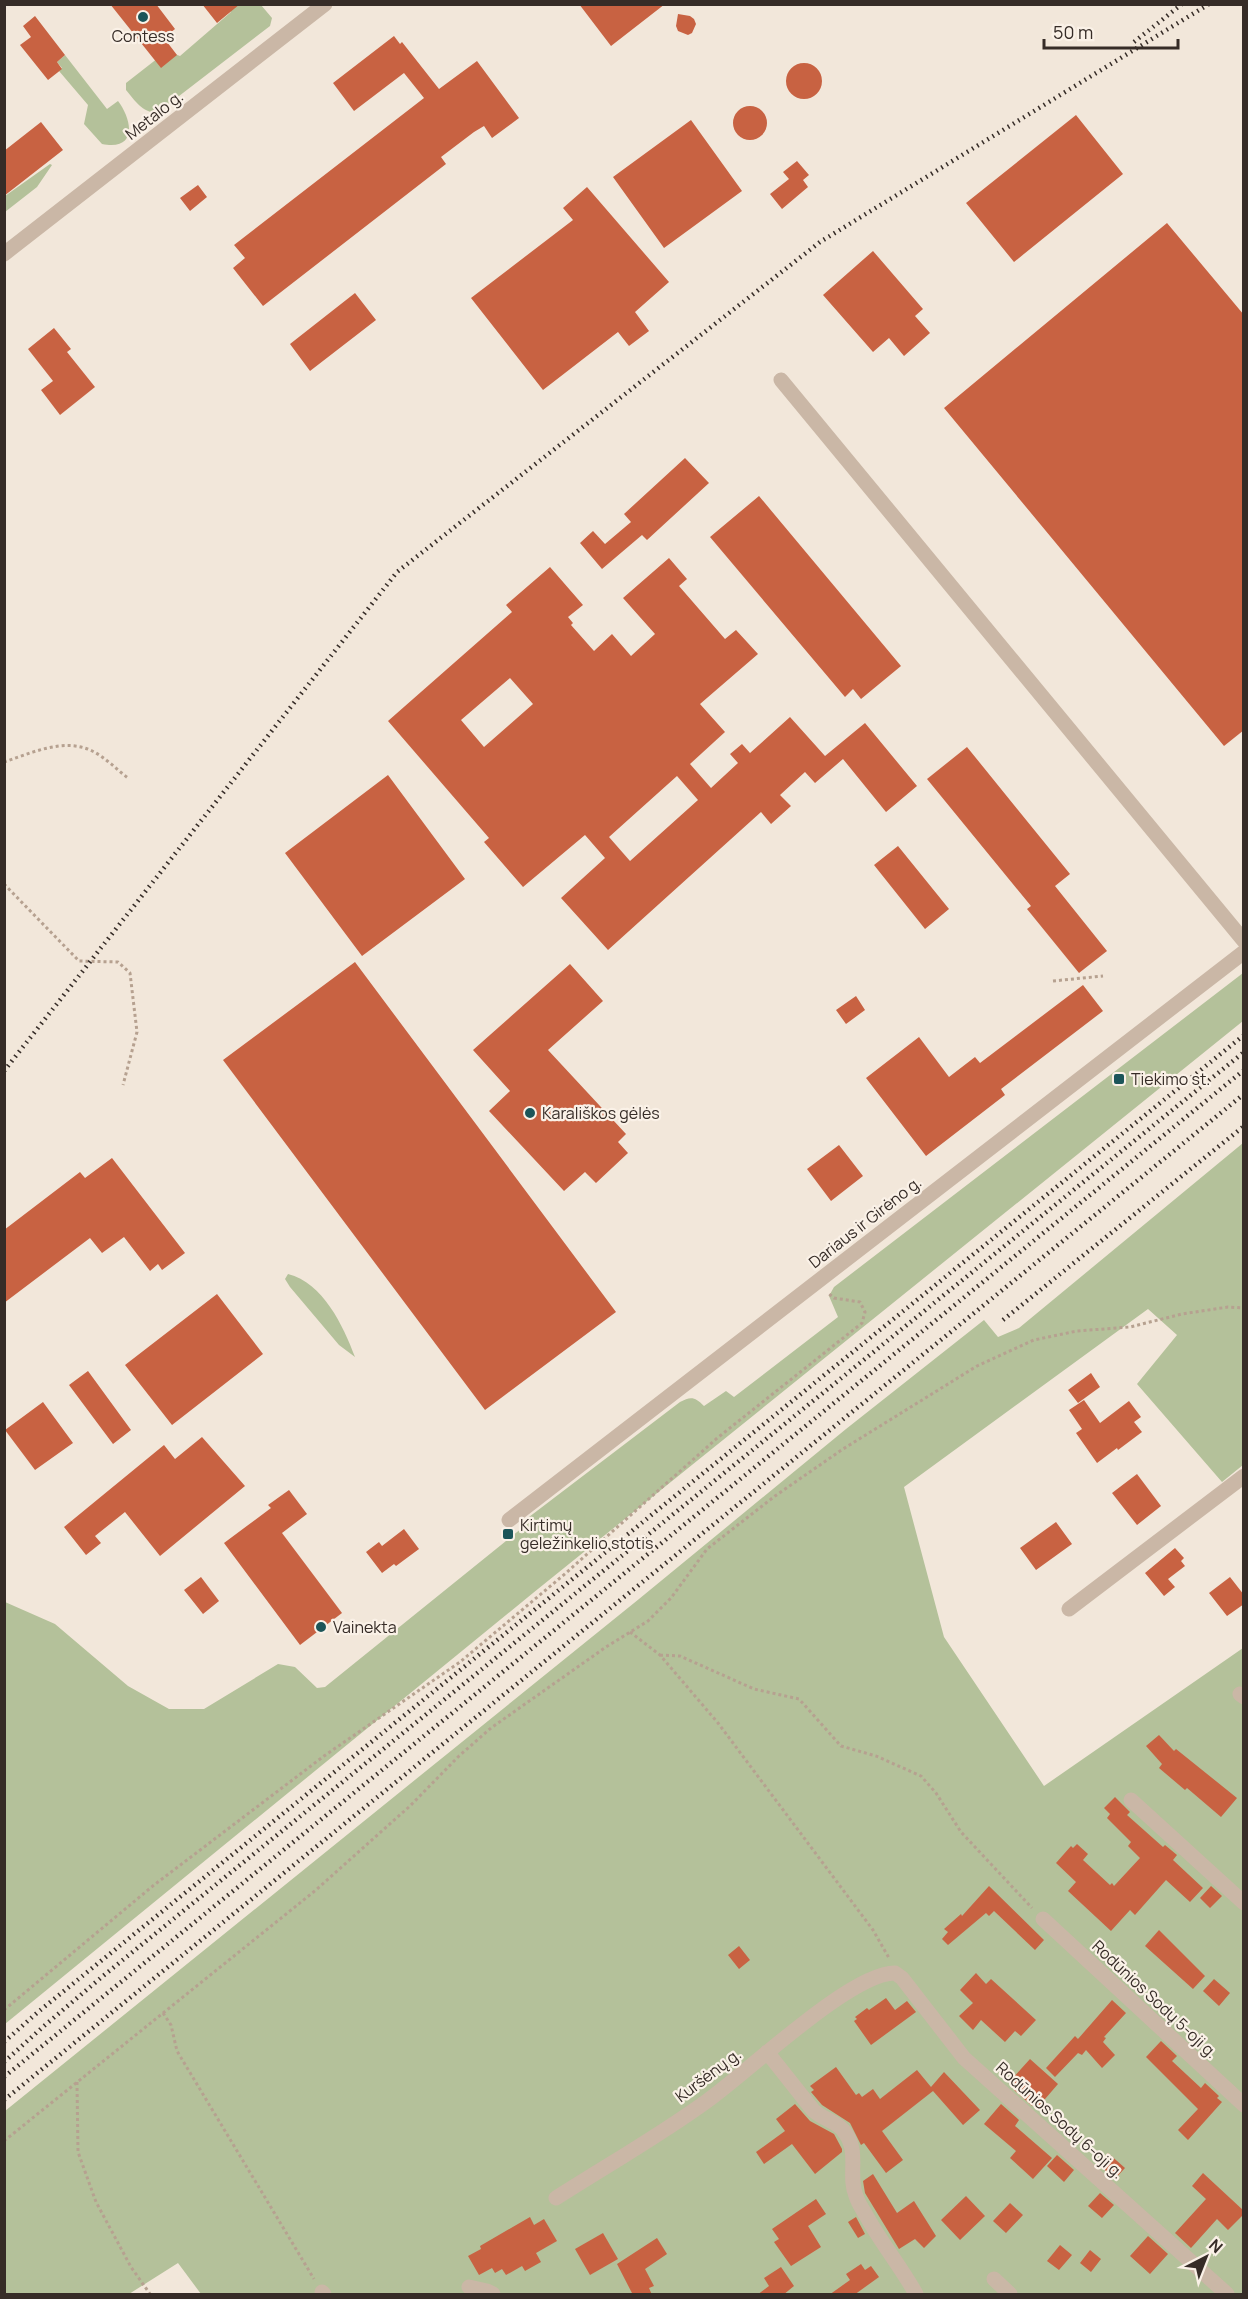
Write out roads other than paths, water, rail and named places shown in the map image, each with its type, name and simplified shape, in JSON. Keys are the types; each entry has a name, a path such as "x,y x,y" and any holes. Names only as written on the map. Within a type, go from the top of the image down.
{"street":[{"name":"Metalo g.","path":"4,254 325,4"},
{"path":"781,380 1244,941"},
{"name":"Dariaus ir Girėno g.","path":"509,1520 1244,952"},
{"path":"1069,1609 1244,1476"},
{"path":"1131,1800 1244,1903"},
{"name":"Rodūnios Sodų 5-oji g.","path":"1043,1919 1244,2105"},
{"name":"Rodūnios Sodų 6-oji g.","path":"878,1976 895,1973 902,1978 964,2058 1227,2295"},
{"name":"Kuršėnų g.","path":"556,2198 708,2101 767,2052 845,1994 878,1976"},
{"path":"767,2052 813,2110 819,2116 837,2124 848,2137 854,2151 853,2181 856,2197 885,2248 902,2269 916,2295"},
{"path":"994,2279 1010,2295"},
{"path":"469,2287 493,2295"}],"railway":[{"path":"1134,42 1182,4"},
{"path":"4,1071 397,572 820,242 1209,4"},
{"path":"4,2042 38,2012 1244,1035"},
{"path":"4,2062 103,1976 1244,1052"},
{"path":"4,2077 1244,1070"},
{"path":"4,2100 1244,1094"},
{"path":"1003,1320 1244,1126"}],"place":[{"name":"Contess","path":"143,17"},
{"name":"Tiekimo st.","path":"1119,1079"},
{"name":"Karališkos gėlės","path":"530,1113"},
{"name":"Kirtimų geležinkelio stotis","path":"508,1534"},
{"name":"Vainekta","path":"321,1627"}]}
